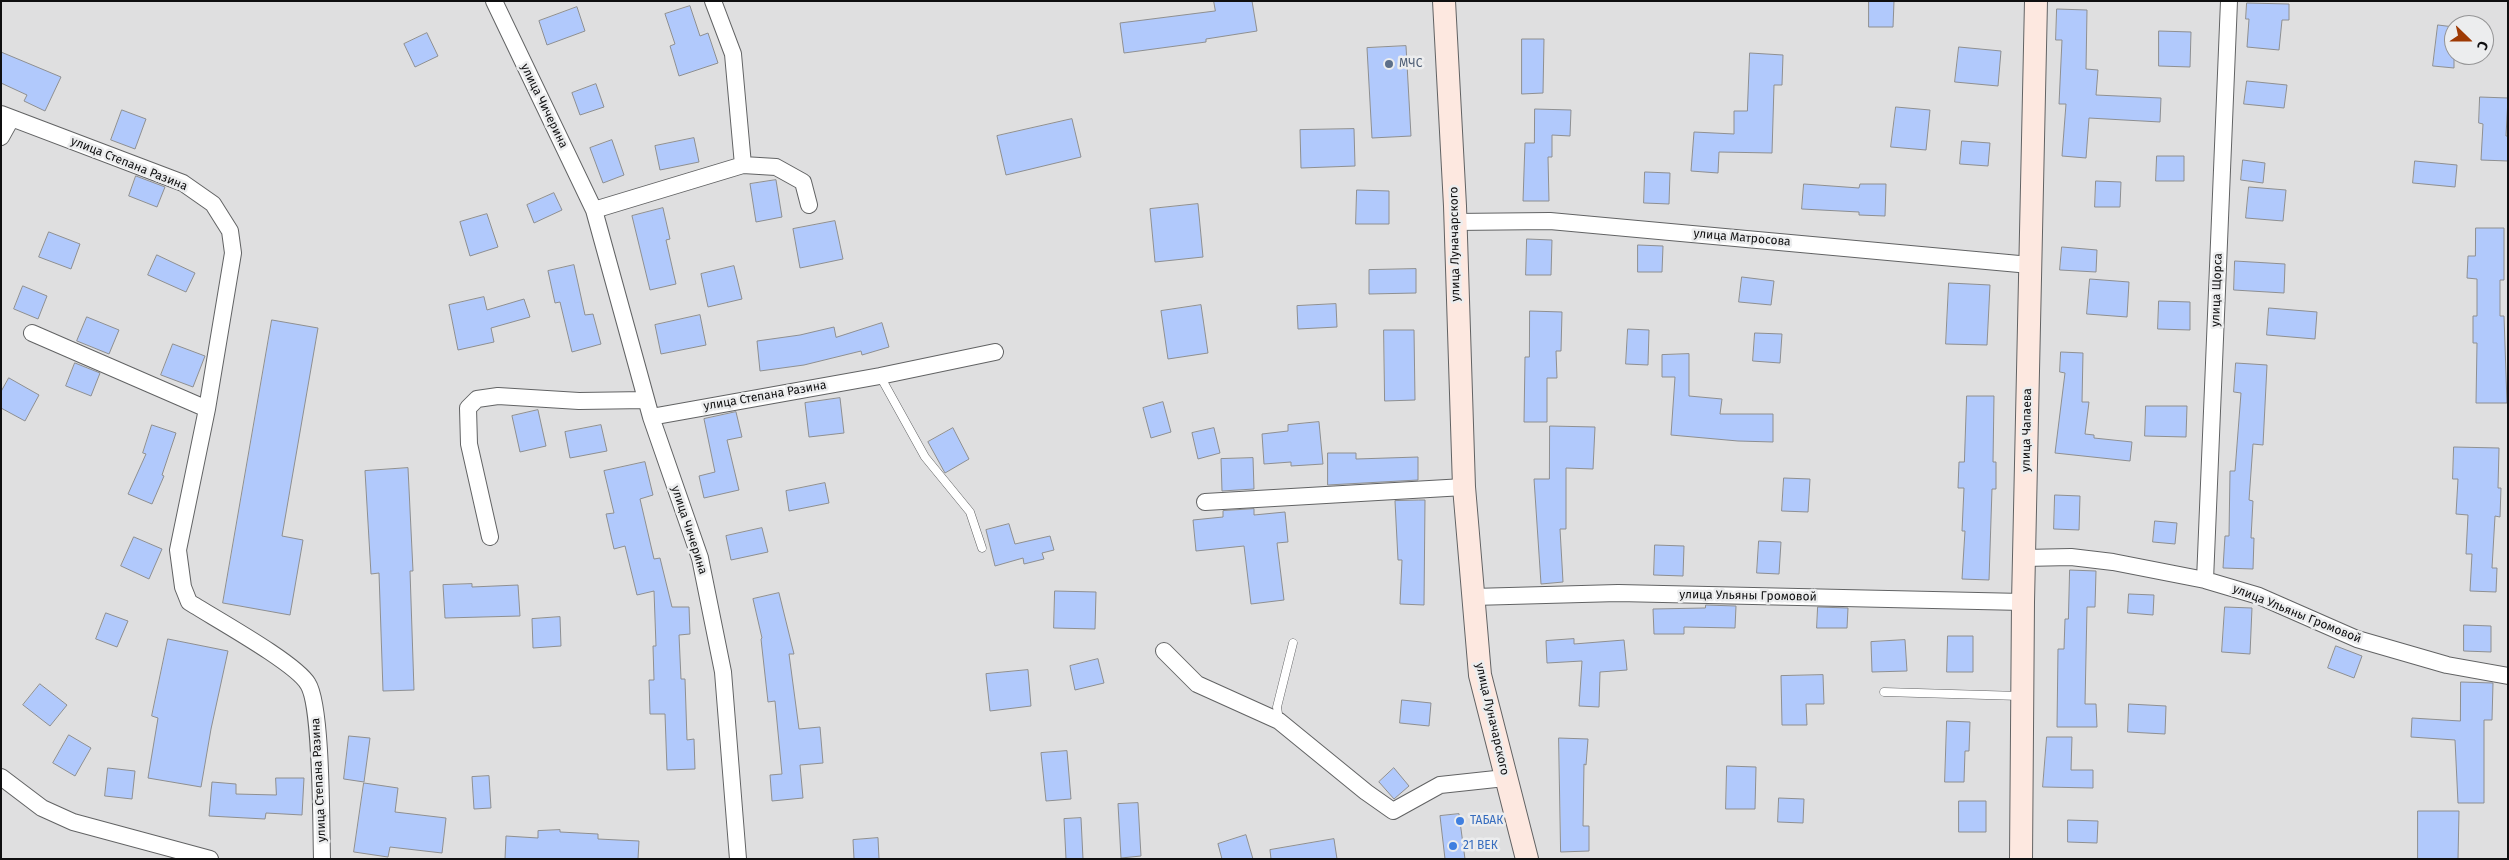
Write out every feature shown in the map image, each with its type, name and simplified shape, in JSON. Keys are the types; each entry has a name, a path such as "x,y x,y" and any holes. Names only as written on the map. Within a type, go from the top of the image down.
{"main road":[{"name":"улица Луначарского","path":"1444,1 1464,487 1480,675 1527,859"},
{"name":"улица Чапаева","path":"2021,859 2023,602 2036,1"}],"street":[{"name":"улица Чичерина","path":"494,1 594,210 651,417 700,558 723,672 738,859"},
{"path":"713,1 733,54 743,165"},
{"name":"улица Щорса","path":"2205,580 2229,1"},
{"name":"улица Степана Разина","path":"1,137 6,116 183,183 213,204 230,231 233,253 207,409 178,550 183,587 189,602 288,665 308,684 316,712 322,859"},
{"path":"594,210 743,165 776,167 803,182 809,205"},
{"name":"улица Матросова","path":"1454,222 1550,221 2030,264"},
{"path":"32,333 207,409"},
{"name":"улица Степана Разина","path":"651,417 880,376 995,352"},
{"path":"490,537 469,444 468,408 477,399 498,396 579,401 646,400"},
{"path":"1205,502 1464,487"},
{"name":"улица Ульяны Громовой","path":"2024,558 2071,557 2114,562 2205,580 2260,596 2357,639 2447,665 2508,676"},
{"name":"улица Ульяны Громовой","path":"1473,597 1618,593 2023,602"},
{"path":"1164,651 1197,684 1279,721 1366,792 1393,810 1440,785 1505,778"},
{"path":"1,777 42,808 73,822 210,859"}],"lane":[{"path":"880,376 925,457 970,512 982,548"},
{"path":"1279,721 1277,707 1293,643"},
{"path":"1884,692 2022,696"}],"building":[{"path":"1214,1 1252,1 1257,31 1206,39 1206,42 1124,53 1120,23 1215,11"},
{"path":"1869,1 1894,1 1893,27 1869,27"},
{"path":"2247,3 2289,4 2289,20 2282,20 2279,50 2247,47 2249,19 2246,19"},
{"path":"690,6 700,36 708,33 718,63 679,76 670,46 675,44 665,14"},
{"path":"577,7 585,31 547,45 539,21"},
{"path":"2057,9 2087,10 2086,69 2098,70 2096,95 2161,98 2160,122 2089,118 2086,158 2062,156 2066,104 2059,104 2062,40 2056,40"},
{"path":"2438,25 2444,26 2444,65 2454,65 2454,68 2433,66"},
{"path":"2159,31 2191,32 2190,67 2159,66"},
{"path":"427,33 438,56 415,67 404,44"},
{"path":"1522,39 1544,39 1543,93 1522,94"},
{"path":"1406,46 1411,136 1372,138 1367,48"},
{"path":"1959,47 2001,51 1998,86 1955,82"},
{"path":"1,52 61,77 45,111 24,101 27,95 1,83"},
{"path":"1750,53 1783,55 1782,85 1774,85 1772,153 1719,152 1718,173 1691,171 1694,132 1734,134 1734,111 1747,111"},
{"path":"2247,81 2287,85 2284,108 2244,104"},
{"path":"596,84 604,107 580,115 572,93"},
{"path":"2480,97 2508,98 2506,136 2508,136 2508,161 2481,160 2483,124 2479,123"},
{"path":"1896,107 1930,110 1926,150 1891,147"},
{"path":"1535,109 1571,110 1570,136 1552,135 1552,157 1548,157 1549,201 1523,201 1525,143 1534,143"},
{"path":"122,110 146,119 135,149 111,140"},
{"path":"1072,119 1081,157 1006,175 997,136"},
{"path":"1354,129 1355,166 1301,168 1300,130"},
{"path":"694,138 699,162 660,170 655,146"},
{"path":"612,140 624,175 603,183 590,148"},
{"path":"1962,141 1990,143 1988,166 1960,164"},
{"path":"2157,156 2184,156 2184,181 2156,181"},
{"path":"2243,160 2265,163 2263,183 2241,180"},
{"path":"2415,161 2457,165 2455,187 2413,183"},
{"path":"1645,172 1670,173 1669,204 1644,203"},
{"path":"136,176 165,187 157,207 129,196"},
{"path":"776,180 782,217 756,222 750,184"},
{"path":"2096,181 2121,182 2120,207 2095,207"},
{"path":"1804,184 1859,188 1860,184 1886,184 1885,216 1859,215 1859,212 1802,209"},
{"path":"2249,187 2286,190 2283,221 2246,218"},
{"path":"1357,190 1389,191 1389,224 1356,224"},
{"path":"554,193 562,210 534,223 527,205"},
{"path":"1198,204 1203,257 1155,262 1150,209"},
{"path":"663,208 670,239 666,240 676,284 650,290 632,216"},
{"path":"487,214 498,247 470,256 460,222"},
{"path":"835,221 843,259 800,268 793,229"},
{"path":"2476,228 2504,228 2504,280 2500,280 2500,316 2504,316 2507,403 2476,403 2477,343 2473,343 2473,316 2477,316 2477,279 2467,278 2468,256 2475,256"},
{"path":"49,232 80,244 71,269 39,257"},
{"path":"1527,239 1552,240 1551,275 1526,275"},
{"path":"1638,245 1663,246 1662,272 1638,272"},
{"path":"2062,247 2097,250 2096,272 2060,270"},
{"path":"157,255 195,273 186,292 148,275"},
{"path":"2235,261 2285,264 2284,293 2234,290"},
{"path":"574,265 585,315 593,314 601,344 572,352 560,302 555,303 548,271"},
{"path":"734,266 742,299 708,307 701,274"},
{"path":"1416,269 1416,293 1369,294 1369,270"},
{"path":"1742,277 1774,281 1771,305 1739,302"},
{"path":"2090,279 2129,282 2127,317 2087,314"},
{"path":"1949,283 1990,285 1987,345 1946,344"},
{"path":"23,286 47,296 38,319 14,309"},
{"path":"484,297 487,310 524,299 530,317 491,328 494,342 458,350 449,305"},
{"path":"2159,301 2190,302 2190,330 2158,329"},
{"path":"1336,304 1337,327 1298,329 1297,306"},
{"path":"1201,305 1208,353 1168,359 1161,311"},
{"path":"2269,308 2317,312 2315,339 2267,335"},
{"path":"1530,311 1562,312 1561,351 1556,351 1557,378 1547,378 1547,422 1524,422 1525,357 1529,357"},
{"path":"700,315 706,345 661,354 655,325"},
{"path":"87,317 119,330 109,354 77,341"},
{"path":"272,320 318,328 282,536 303,540 290,615 223,603"},
{"path":"882,323 889,347 862,355 861,351 804,365 760,371 757,341 800,335 834,327 836,337"},
{"path":"1628,329 1649,330 1648,365 1626,364"},
{"path":"1384,330 1414,330 1415,400 1385,401"},
{"path":"1755,333 1782,334 1780,363 1753,361"},
{"path":"173,344 205,356 193,387 161,375"},
{"path":"2061,352 2083,353 2082,402 2089,402 2085,434 2094,435 2094,438 2132,442 2130,461 2055,453 2065,373 2060,372"},
{"path":"1689,354 1689,396 1722,399 1720,414 1773,414 1773,442 1671,435 1675,377 1662,377 1662,355"},
{"path":"75,363 100,373 91,396 66,386"},
{"path":"2236,363 2267,365 2263,445 2253,444 2249,500 2253,501 2251,538 2254,538 2253,569 2223,568 2225,536 2229,536 2230,471 2235,471 2241,393 2234,392"},
{"path":"9,378 39,395 25,421 1,408 1,392"},
{"path":"1967,396 1994,396 1993,462 1996,462 1996,489 1992,489 1989,580 1962,579 1965,531 1962,531 1964,488 1958,488 1959,462 1964,462"},
{"path":"840,398 844,433 809,437 805,403"},
{"path":"1163,402 1171,432 1151,438 1143,408"},
{"path":"2146,406 2187,406 2186,437 2145,436"},
{"path":"538,410 546,446 520,452 512,416"},
{"path":"736,412 742,437 727,440 739,490 704,498 699,476 715,472 704,419"},
{"path":"1319,422 1323,464 1291,466 1291,462 1264,464 1262,434 1288,431 1288,425"},
{"path":"152,425 176,433 162,475 164,476 152,504 128,494 146,454 143,453"},
{"path":"601,425 607,451 570,458 565,432"},
{"path":"1550,426 1595,427 1593,469 1566,468 1566,529 1560,529 1563,582 1541,584 1534,479 1549,479"},
{"path":"953,428 969,459 945,473 928,442"},
{"path":"1214,428 1220,453 1198,459 1192,433"},
{"path":"2454,447 2499,448 2498,488 2501,488 2500,517 2495,516 2492,568 2497,568 2496,592 2470,591 2472,554 2466,554 2468,515 2456,514 2458,479 2453,479"},
{"path":"1328,453 1356,453 1356,459 1418,457 1418,480 1328,485"},
{"path":"1253,458 1254,489 1222,491 1221,459"},
{"path":"645,462 653,495 640,499 654,559 660,558 672,607 689,607 690,634 679,635 681,679 685,679 687,740 694,739 695,769 667,770 665,714 650,714 649,680 654,680 653,646 656,646 654,591 637,595 625,546 614,549 606,514 614,513 604,471"},
{"path":"408,468 413,571 410,571 414,690 383,691 379,573 371,574 365,471"},
{"path":"1784,478 1810,479 1808,512 1782,511"},
{"path":"825,483 829,503 789,511 786,491"},
{"path":"2055,495 2080,496 2079,530 2054,529"},
{"path":"1425,500 1424,605 1400,604 1402,560 1398,560 1395,501"},
{"path":"1254,509 1254,515 1285,512 1288,542 1277,543 1284,600 1251,604 1244,546 1196,551 1193,520 1223,517 1223,511"},
{"path":"2155,521 2177,523 2175,544 2153,542"},
{"path":"1009,524 1015,544 1050,536 1054,550 1042,553 1044,559 1024,564 1023,558 995,566 986,530"},
{"path":"762,528 768,552 731,560 726,536"},
{"path":"134,537 162,549 149,579 121,566"},
{"path":"1759,541 1781,542 1779,574 1757,573"},
{"path":"1655,545 1684,546 1683,576 1654,575"},
{"path":"2070,570 2096,571 2095,607 2087,607 2085,704 2096,704 2097,727 2057,727 2058,649 2064,649 2065,619 2068,619"},
{"path":"472,584 472,587 518,585 520,616 445,618 443,585"},
{"path":"1055,591 1096,592 1095,629 1054,628"},
{"path":"779,593 794,654 789,654 799,729 820,727 823,763 800,765 803,798 772,801 770,775 782,774 775,701 768,702 762,638 753,599"},
{"path":"2129,594 2154,595 2153,615 2128,613"},
{"path":"1706,605 1736,606 1735,628 1684,627 1684,634 1654,634 1653,609 1705,608"},
{"path":"1818,607 1848,608 1847,628 1817,628"},
{"path":"2225,607 2252,608 2250,654 2222,652"},
{"path":"106,613 128,621 117,647 96,639"},
{"path":"560,617 561,646 533,648 532,619"},
{"path":"2464,625 2491,626 2491,652 2464,651"},
{"path":"1948,636 1973,636 1973,672 1947,672"},
{"path":"168,639 228,651 201,787 148,778 158,718 152,716"},
{"path":"1574,639 1574,644 1624,640 1627,670 1600,672 1599,707 1579,706 1582,661 1547,663 1546,641"},
{"path":"1905,640 1907,671 1872,672 1871,642"},
{"path":"2336,646 2362,656 2354,678 2328,668"},
{"path":"1098,659 1104,683 1075,690 1070,666"},
{"path":"1028,670 1031,706 990,711 986,674"},
{"path":"1823,675 1824,704 1806,704 1807,725 1782,725 1781,676"},
{"path":"2461,682 2493,683 2492,720 2484,720 2484,803 2458,803 2455,740 2411,737 2412,718 2460,721"},
{"path":"40,684 67,705 50,726 23,705"},
{"path":"1402,700 1431,703 1429,726 1400,723"},
{"path":"2129,704 2166,706 2165,734 2128,732"},
{"path":"1947,721 1970,722 1969,751 1965,751 1964,782 1945,782"},
{"path":"69,735 91,748 75,776 53,763"},
{"path":"349,736 370,738 364,782 344,779"},
{"path":"2047,737 2072,737 2071,770 2093,770 2093,788 2043,787"},
{"path":"1559,738 1588,739 1586,765 1584,764 1583,826 1589,826 1589,851 1561,852"},
{"path":"1067,751 1071,799 1046,801 1041,753"},
{"path":"1727,766 1756,767 1755,809 1726,809"},
{"path":"108,768 135,771 132,799 105,796"},
{"path":"1394,768 1409,786 1394,799 1379,782"},
{"path":"489,776 491,808 474,809 472,777"},
{"path":"276,778 304,778 302,815 266,813 265,819 209,816 212,782 236,784 236,794 276,795"},
{"path":"364,783 398,788 395,812 446,818 442,853 390,847 388,857 354,852"},
{"path":"1779,798 1804,799 1803,823 1778,822"},
{"path":"1959,801 1986,801 1986,832 1959,832"},
{"path":"1138,803 1141,856 1121,858 1118,804"},
{"path":"2418,811 2459,811 2458,859 2418,859"},
{"name":"21 ВЕК","path":"1459,814 1465,859 1445,859 1440,816"},
{"path":"1081,818 1083,859 1066,859 1064,819"},
{"path":"2068,820 2098,821 2097,843 2068,842"},
{"path":"560,830 560,832 598,834 598,839 639,841 638,859 505,859 506,836 538,838 538,831"},
{"path":"1246,835 1253,859 1222,859 1218,844"},
{"path":"878,838 879,859 854,859 853,840"},
{"path":"1334,839 1337,859 1271,859 1270,850"}],"place":[{"name":"МЧС","path":"1389,64"},
{"name":"ТАБАК","path":"1460,821"},
{"name":"21 ВЕК","path":"1453,846"}]}
